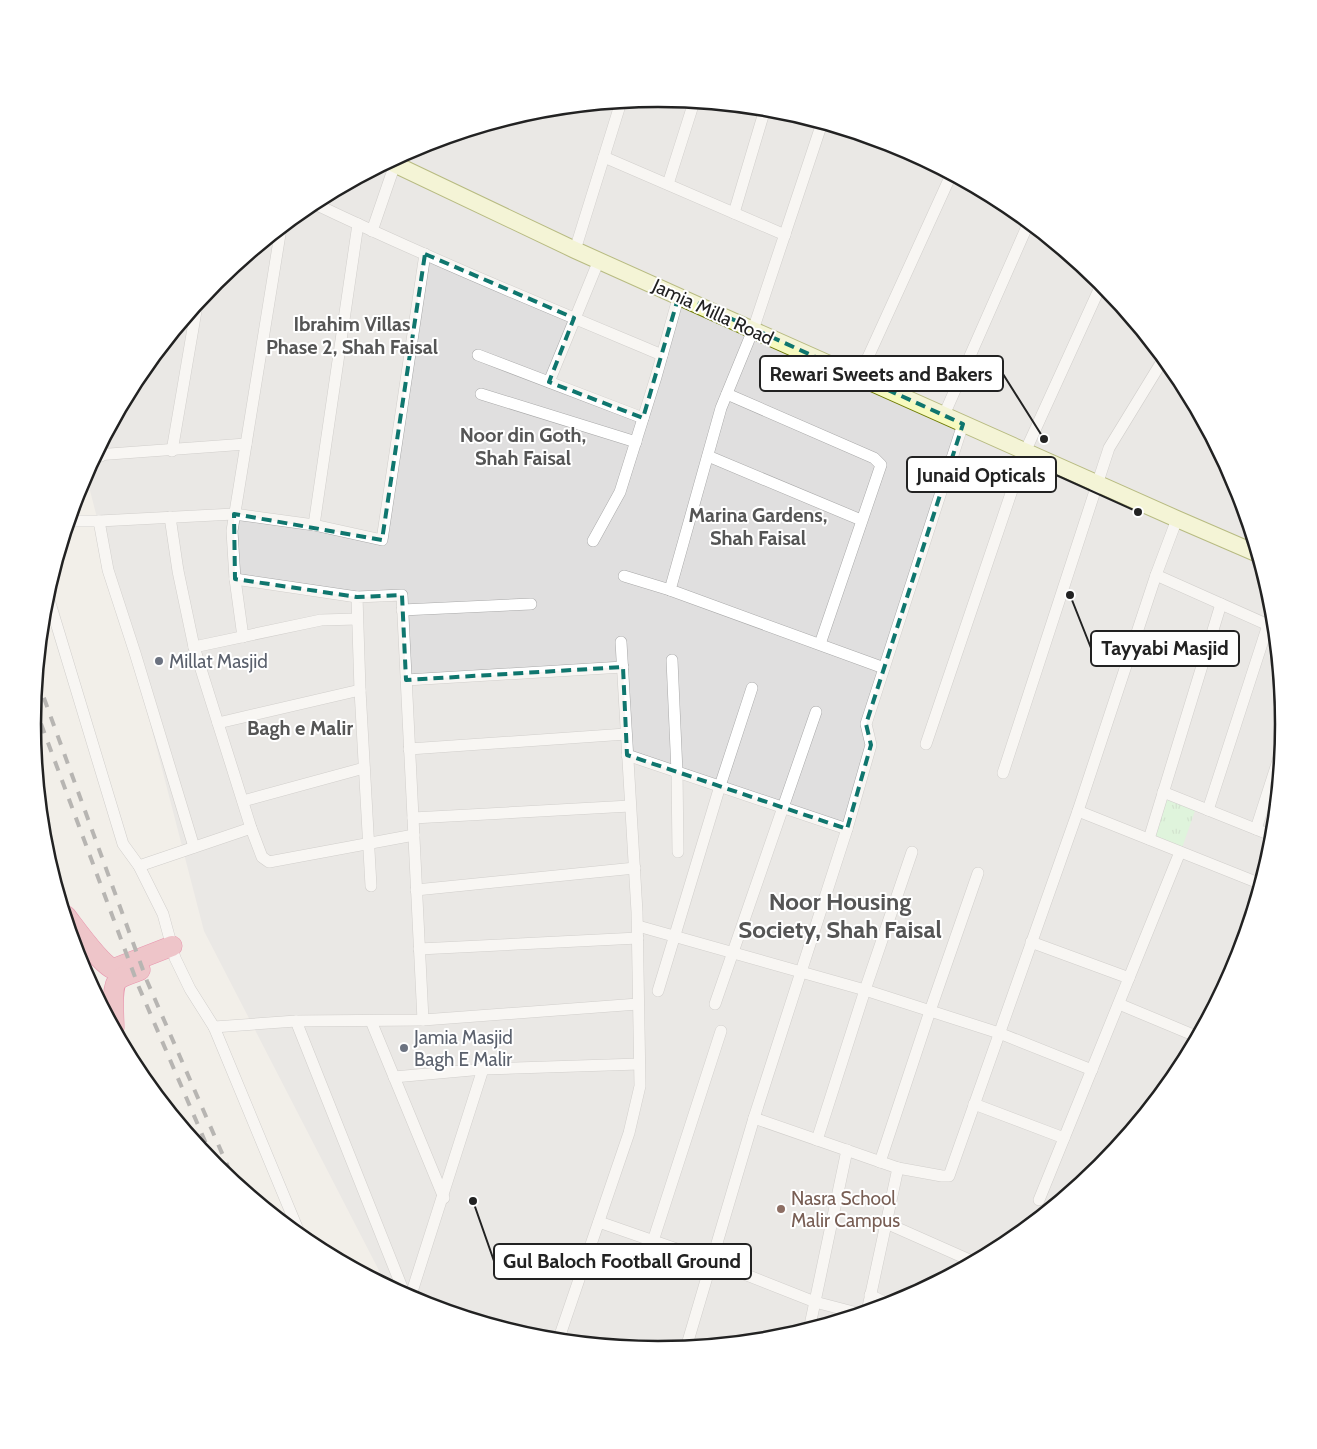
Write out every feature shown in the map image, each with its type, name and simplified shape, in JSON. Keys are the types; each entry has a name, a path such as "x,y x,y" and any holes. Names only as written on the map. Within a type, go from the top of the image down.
{"highway":[{"path":"76,930 98,958 112,969 174,952"},
{"path":"114,1015 115,983 118,979 174,952"}],"main road":[{"name":"Jamia Milla Road","path":"397,165 575,250 679,295 1096,484 1251,551"}],"street":[{"path":"575,250 619,109"},
{"path":"668,184 692,109"},
{"path":"734,213 763,117"},
{"path":"670,590 721,408 753,330 820,129"},
{"path":"604,157 786,235"},
{"path":"372,231 390,169"},
{"path":"859,377 949,180"},
{"path":"322,207 372,231 662,355"},
{"path":"314,526 358,224"},
{"path":"944,415 1026,229"},
{"path":"243,637 235,579 232,531 279,238"},
{"path":"76,521 234,514 314,526 382,540 425,254"},
{"path":"549,382 599,260"},
{"path":"926,744 1025,452 1098,291"},
{"path":"593,541 620,492 679,295"},
{"path":"172,451 195,317"},
{"path":"478,355 643,418"},
{"path":"1003,773 1109,448 1160,365"},
{"path":"481,394 636,442"},
{"path":"727,394 878,461 881,465 820,644"},
{"path":"688,1341 754,1118 847,829 871,745 866,724 963,424"},
{"path":"103,456 246,444"},
{"path":"708,456 861,520"},
{"path":"170,517 178,571 194,647 242,801 262,857 269,862 414,835"},
{"path":"754,1118 898,1168 949,1176 1078,811 1156,575 1177,519"},
{"path":"99,521 108,570 194,847"},
{"path":"1156,575 1267,624"},
{"path":"624,576 670,590 884,668"},
{"path":"235,579 357,597 402,595 423,1020"},
{"path":"357,597 356,619 371,886"},
{"path":"402,610 531,604"},
{"path":"1149,839 1221,604"},
{"path":"1149,839 1221,604"},
{"path":"52,610 123,844 139,866 164,914 174,952 190,989 214,1027 296,1224"},
{"path":"194,647 321,620 356,619"},
{"path":"1208,810 1268,634"},
{"path":"560,1333 630,1132 640,1086 638,932 621,642"},
{"path":"672,660 678,852"},
{"path":"406,680 623,667"},
{"path":"658,991 720,786 752,688"},
{"path":"218,723 360,690"},
{"path":"715,1004 816,712"},
{"path":"409,749 626,734"},
{"path":"627,756 847,829"},
{"path":"242,801 364,768"},
{"path":"1256,829 1272,784"},
{"path":"1163,792 1266,833"},
{"path":"413,818 630,806"},
{"path":"1078,811 1256,882"},
{"path":"139,866 251,828"},
{"path":"817,1140 912,852"},
{"path":"1039,1200 1180,852"},
{"path":"416,890 634,868"},
{"path":"880,1162 978,873"},
{"path":"419,949 638,932 675,937 865,990 999,1033 1092,1070"},
{"path":"1032,942 1129,978"},
{"path":"214,1027 296,1021 423,1020 638,1004"},
{"path":"1119,1004 1193,1034"},
{"path":"296,1021 400,1285"},
{"path":"371,1021 444,1198"},
{"path":"653,1241 721,1031"},
{"path":"394,1077 484,1069 640,1064"},
{"path":"413,1291 444,1198 484,1069"},
{"path":"974,1104 1064,1138"},
{"path":"811,1323 847,1150"},
{"path":"868,1305 898,1168"},
{"path":"599,1222 711,1261 815,1302 850,1311"},
{"path":"886,1223 967,1259"},
{"path":"870,1295 881,1300"}],"highlighted area":[{"path":"425,254 574,318 549,382 643,418 679,295 963,424 866,724 871,745 847,829 627,755 623,667 406,680 402,595 357,597 235,579 234,514 382,540"}],"shaded area":[{"path":"658,107 699,109 779,119 818,128 895,154 932,171 1001,211 1065,260 1095,288 1123,318 1172,382 1212,451 1229,488 1255,565 1264,604 1274,684 1276,725 1270,805 1264,845 1255,884 1229,961 1212,998 1172,1067 1123,1131 1095,1161 1065,1189 1001,1238 932,1278 895,1295 818,1321 779,1330 699,1340 658,1342 578,1336 538,1330 499,1321 422,1295 385,1278 382,1276 204,931 89,486 105,451 145,382 194,318 222,288 252,260 316,211 385,171 422,154 499,128 538,119 618,109"}],"green space":[{"path":"1166,795 1196,808 1182,848 1152,837"}],"railway":[{"path":"43,694 147,981 228,1166"},
{"path":"41,724 138,985 206,1144"}],"place":[{"name":"Rewari Sweets and Bakers","path":"1044,439"},
{"name":"Junaid Opticals","path":"1138,512"},
{"name":"Tayyabi Masjid","path":"1070,595"},
{"name":"Millat Masjid","path":"159,661"},
{"name":"Jamia Masjid Bagh E Malir","path":"404,1048"},
{"name":"Gul Baloch Football Ground","path":"473,1201"},
{"name":"Nasra School Malir Campus","path":"781,1209"}],"district":[{"name":"Ibrahim Villas Phase 2, Shah Faisal","path":"352,336"},
{"name":"Noor din Goth, Shah Faisal","path":"523,446"},
{"name":"Marina Gardens, Shah Faisal","path":"758,526"},
{"name":"Bagh e Malir","path":"300,728"},
{"name":"Noor Housing Society, Shah Faisal","path":"840,915"}]}
